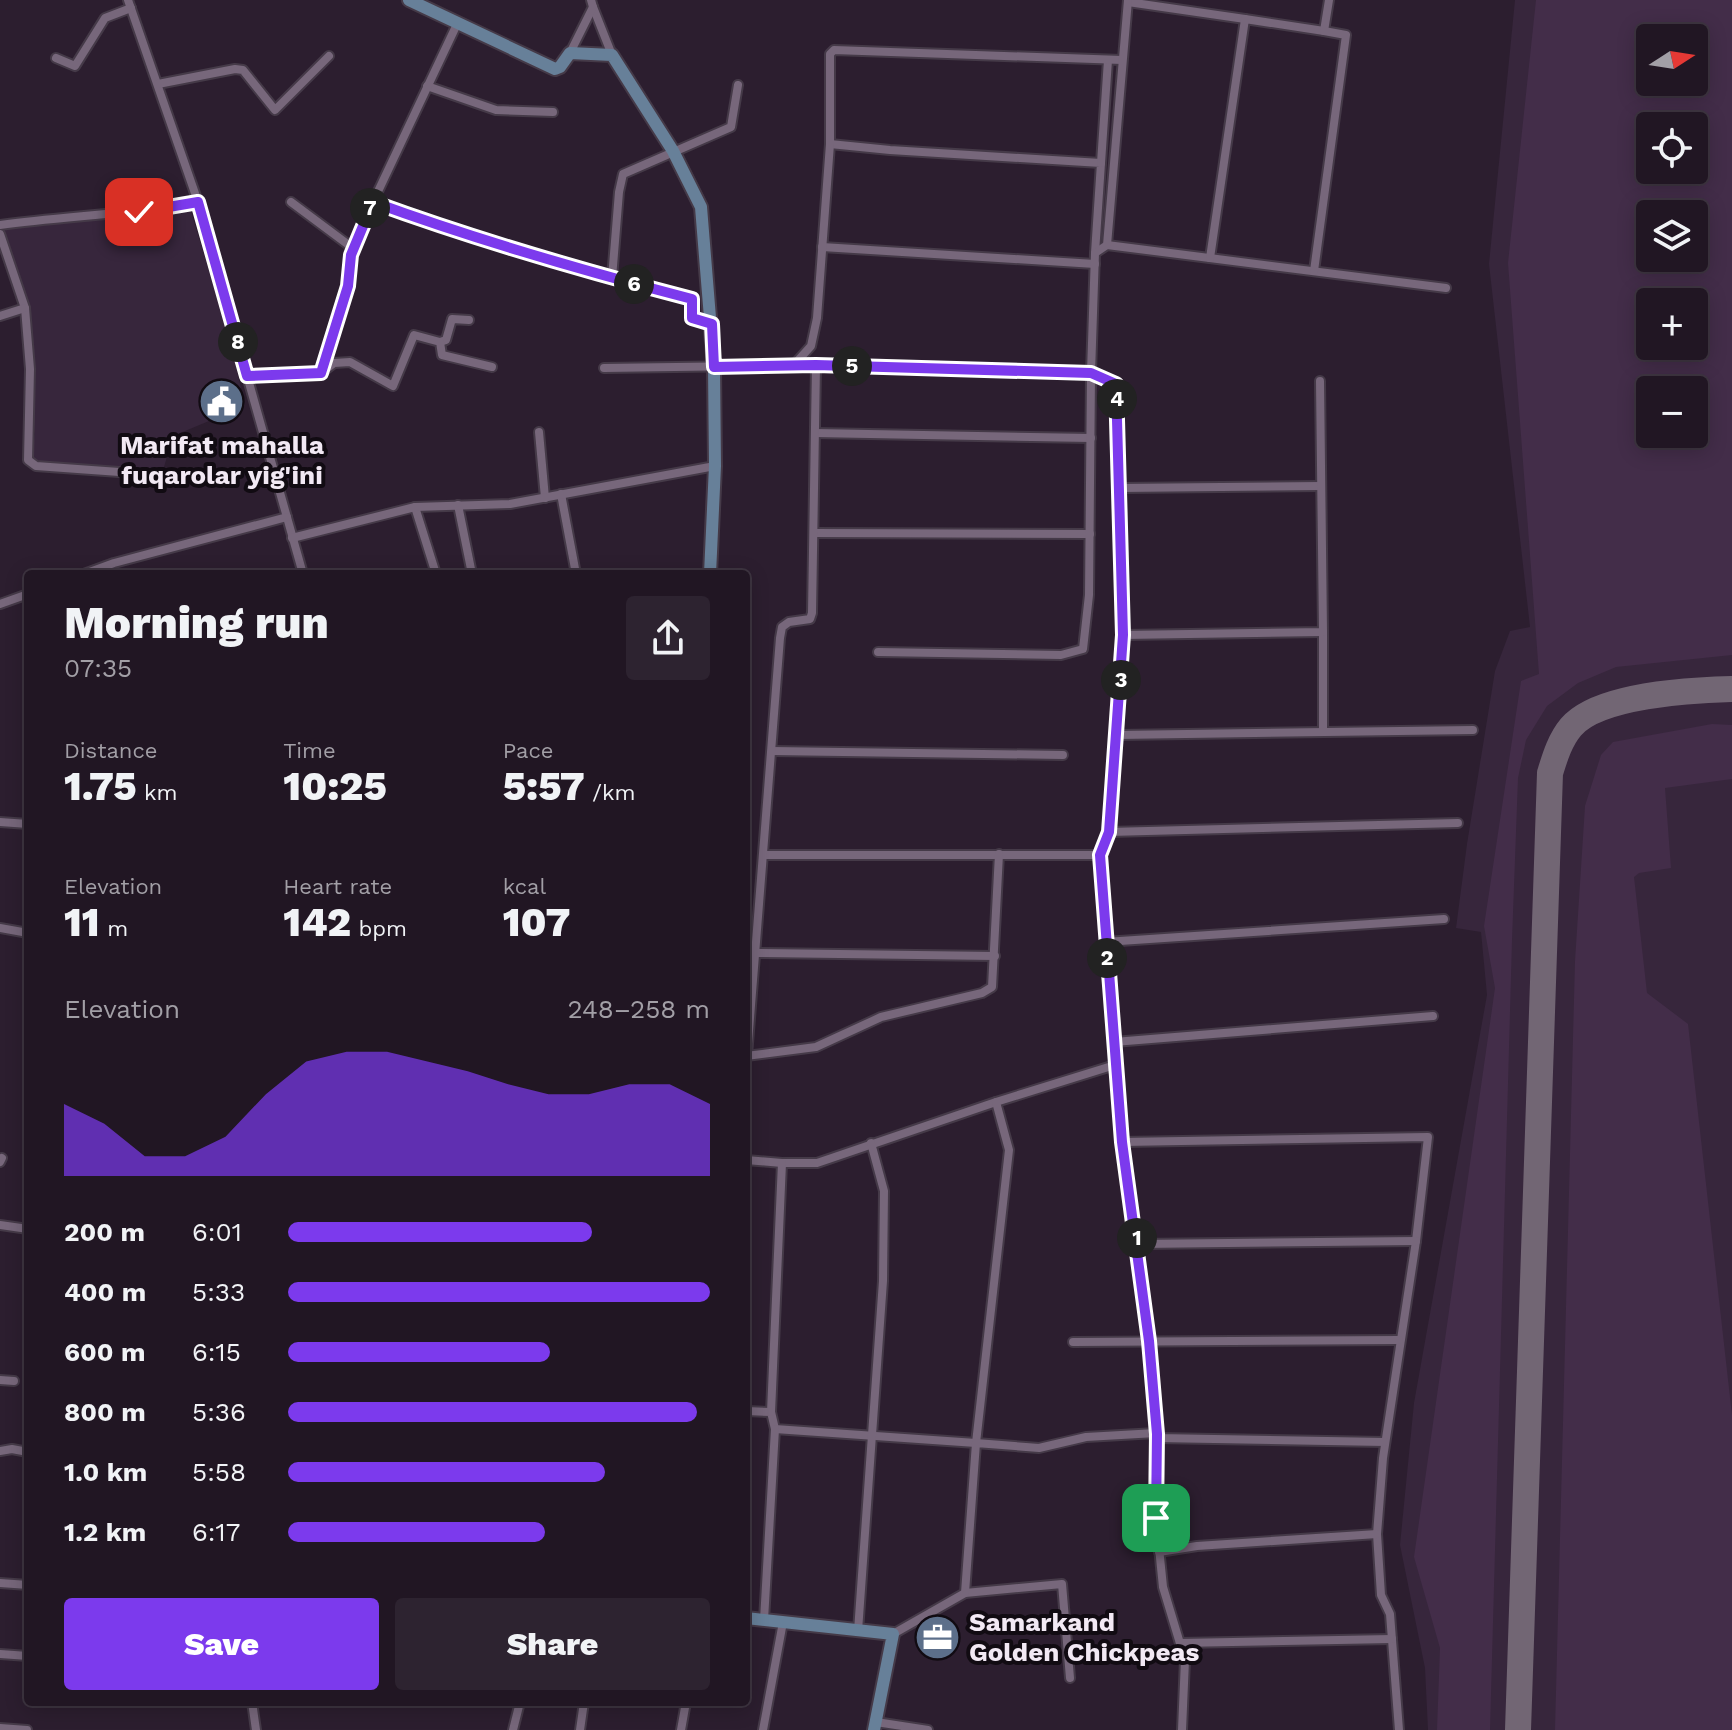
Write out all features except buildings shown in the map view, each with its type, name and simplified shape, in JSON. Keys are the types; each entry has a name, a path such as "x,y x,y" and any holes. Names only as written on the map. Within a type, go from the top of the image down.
{"street":[{"path":"409,0 555,69 570,53 592,4"},
{"path":"1324,31 1329,0"},
{"path":"1107,245 1128,1 1346,35 1314,271"},
{"path":"56,58 75,66 105,18 130,4 198,202 302,570"},
{"path":"592,4 612,55 673,151 701,207 714,367 715,466 710,570"},
{"path":"1210,258 1245,19"},
{"path":"321,373 348,286 354,249 458,22"},
{"path":"793,366 811,346 817,318 830,144 830,54 834,50 1122,60"},
{"path":"570,53 612,55"},
{"path":"158,84 243,70 275,110 329,56"},
{"path":"878,652 1061,655 1083,649 1089,595 1095,253 1108,60"},
{"path":"612,278 623,174 731,127 738,85"},
{"path":"427,86 496,110 553,112"},
{"path":"830,144 1101,163"},
{"path":"0,225 139,212 198,202"},
{"path":"291,202 354,249"},
{"path":"373,202 442,227 692,299 692,318 712,324"},
{"path":"0,234 3,252 25,308 30,369 28,460 36,466 147,474"},
{"path":"1095,253 1107,245 1446,288"},
{"path":"822,247 1095,264"},
{"path":"0,316 25,308"},
{"path":"247,376 321,373 334,363 350,362 393,386 414,335 440,342 446,340 452,319 469,320"},
{"path":"440,342 442,355 492,367"},
{"path":"750,1022 782,627 789,622 810,619 812,613 816,365"},
{"path":"604,368 816,365 1091,373 1116,384 1123,635 1109,832 1100,855 1122,1142 1149,1341 1157,1438 1156,1518 1159,1552 1163,1587 1185,1660 1182,1730"},
{"path":"1320,381 1323,732"},
{"path":"539,432 545,498"},
{"path":"815,433 1091,438"},
{"path":"292,538 415,507 510,504 715,466"},
{"path":"1119,488 1321,486"},
{"path":"561,494 575,570"},
{"path":"458,505 471,570"},
{"path":"415,507 435,570"},
{"path":"95,570 287,517"},
{"path":"814,533 1090,534"},
{"path":"114,563 116,570"},
{"path":"0,604 24,595"},
{"path":"1123,635 1323,632"},
{"path":"1118,735 1473,730"},
{"path":"772,751 1063,755"},
{"path":"0,822 24,824"},
{"path":"1109,832 1458,823"},
{"path":"750,1056 816,1047 881,1017 982,993 992,987 999,854"},
{"path":"764,855 1100,855"},
{"path":"1105,942 1444,919"},
{"path":"0,928 24,932"},
{"path":"756,953 995,956"},
{"path":"1114,1042 1433,1016"},
{"path":"750,1160 817,1163 1115,1065"},
{"path":"965,1593 976,1443 1009,1150 996,1102"},
{"path":"1122,1142 1428,1137 1416,1241 1385,1442 1377,1534 1381,1595 1390,1614 1399,1730"},
{"path":"858,1631 883,1281 884,1191 871,1143"},
{"path":"764,1620 775,1429 771,1412 782,1163"},
{"path":"0,1225 24,1228"},
{"path":"1138,1244 1416,1241"},
{"path":"1073,1342 1399,1340"},
{"path":"0,1380 14,1381"},
{"path":"750,1411 771,1412"},
{"path":"775,1429 1039,1448 1086,1437 1156,1433 1157,1438"},
{"path":"1157,1438 1385,1442"},
{"path":"0,1451 24,1451"},
{"path":"1159,1552 1197,1546 1377,1534"},
{"path":"0,1583 24,1585"},
{"path":"750,1618 893,1634 965,1593 1062,1584 1070,1678"},
{"path":"763,1730 783,1622"},
{"path":"893,1634 875,1726 928,1730"},
{"path":"1180,1643 1392,1639"},
{"path":"0,1654 24,1656"},
{"path":"253,1706 256,1730"},
{"path":"513,1730 519,1706"},
{"path":"580,1730 583,1706"},
{"path":"681,1730 685,1706"},
{"path":"0,1728 27,1730"}],"shaded area":[{"path":"1515,0 1732,0 1732,1730 1428,1730 1425,1668 1400,1545 1414,1403 1487,995 1481,932 1456,928 1495,671 1510,631 1530,627 1489,264"},
{"path":"1536,0 1732,0 1732,655 1616,667 1578,683 1547,706 1526,740 1518,778 1512,940 1490,1730 1437,1730 1440,1648 1414,1557 1495,988 1484,926 1521,681 1539,674 1508,263"},
{"path":"190,208 231,344 245,406 173,436 164,467 140,469 31,460 35,434 22,300 1,227 46,220 176,213"},
{"path":"1712,724 1732,725 1732,779 1665,788 1671,868 1639,873 1634,877 1647,993 1688,1024 1732,1415 1732,1730 1555,1730 1575,961 1585,806 1601,755 1613,742"}],"taxiway":[{"path":"1518,1730 1550,773 1561,743 1571,727 1584,716 1646,696 1732,689"}],"place":[{"name":"Marifat mahalla fuqarolar yig'ini","path":"222,402"},
{"name":"Samarkand Golden Chickpeas","path":"938,1637"}],"route":[{"path":"139,212 198,202 247,376 321,373 348,286 351,255 373,202 442,227 692,299 692,318 712,324 714,367 816,365 1091,373 1116,384 1123,635 1109,832 1100,855 1122,1142 1138,1244 1157,1434 1156,1518"}]}
